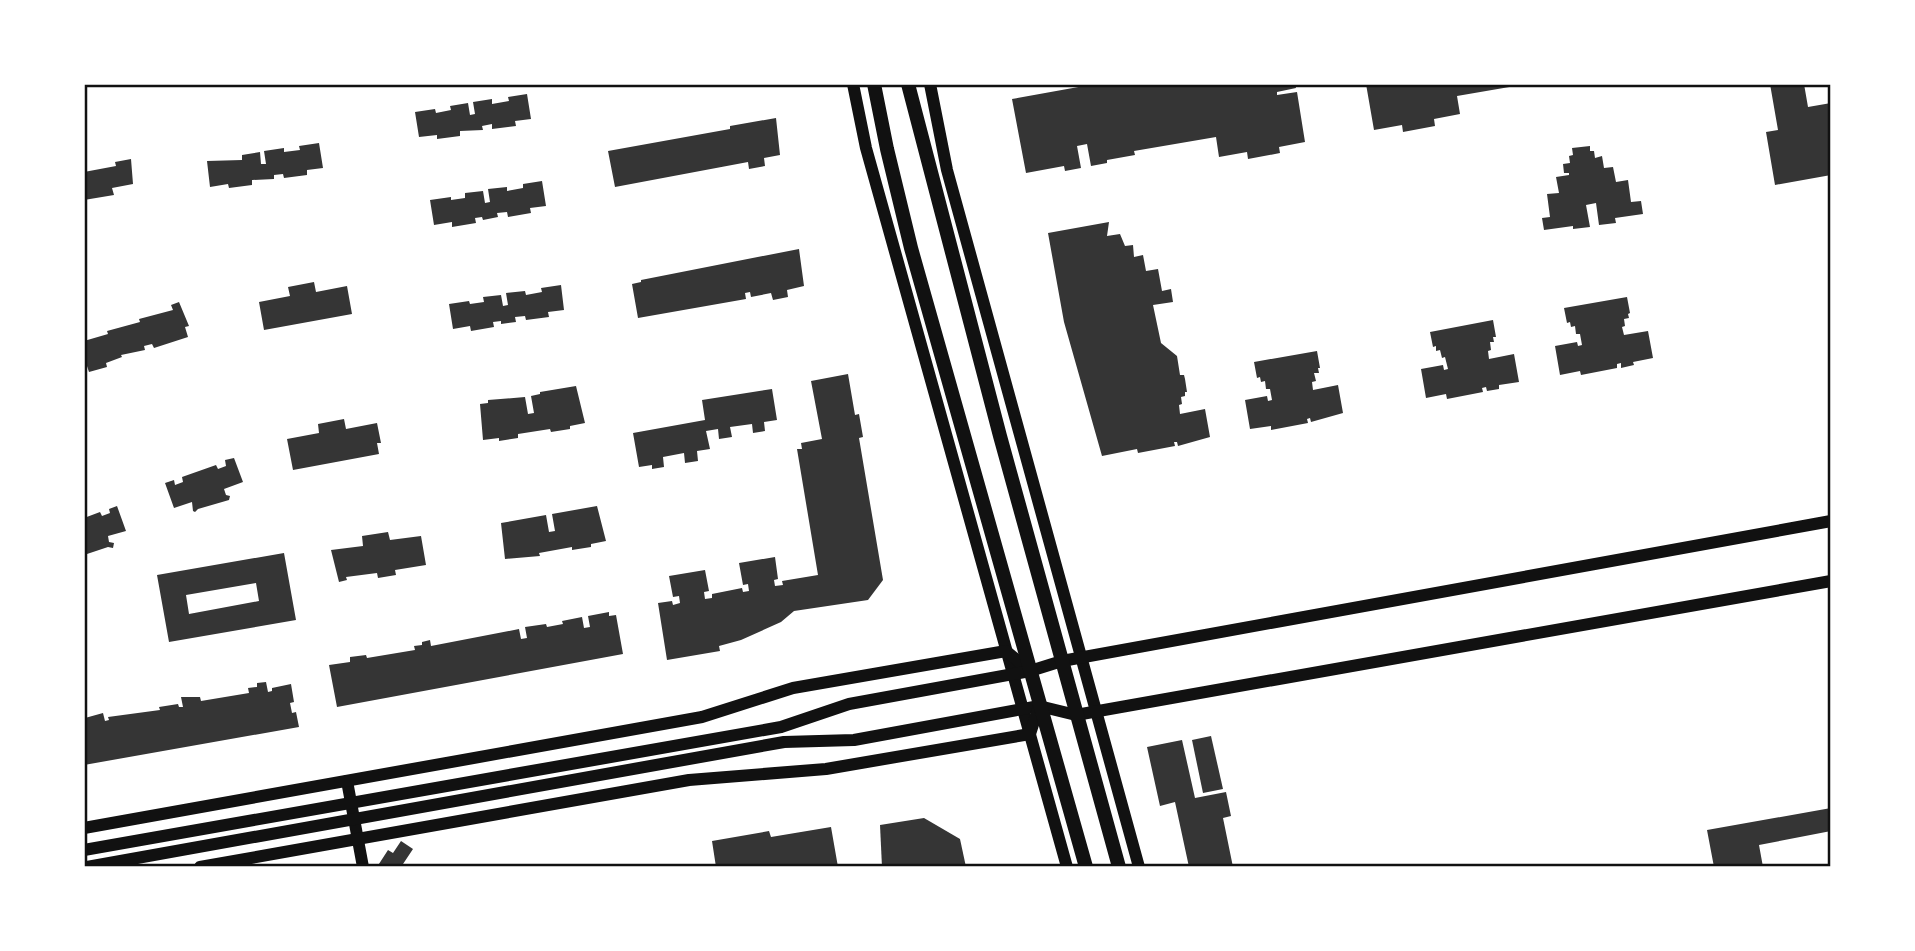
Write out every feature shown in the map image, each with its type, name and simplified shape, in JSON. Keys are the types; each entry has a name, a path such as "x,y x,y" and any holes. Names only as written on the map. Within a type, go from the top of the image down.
{"main road":[{"path":"853,84 866,148 1067,867"},
{"path":"874,84 912,248 1086,867"},
{"path":"908,84 1119,867"},
{"path":"930,84 947,170 1139,867"},
{"path":"84,850 780,727 849,704 1030,671 1062,661 1831,522"},
{"path":"86,867 784,742 855,740 1039,706 1076,715 1831,581"},
{"path":"1006,650 1030,671"},
{"path":"84,828 702,717 793,688 1006,650"},
{"path":"1030,734 1039,706"},
{"path":"200,867 689,780 826,769 1030,734"},
{"path":"347,781 363,867"}],"building":[{"path":"1095,84 1295,84 1296,88 1277,92 1277,95 1297,92 1305,142 1279,147 1280,153 1248,159 1247,152 1219,157 1216,137 1134,151 1135,155 1091,166 1087,144 1077,146 1081,168 1065,171 1064,166 1026,173 1012,99"},
{"path":"1366,84 1521,85 1457,96 1460,114 1434,119 1435,126 1403,132 1402,125 1374,130"},
{"path":"1770,84 1804,84 1808,107 1831,103 1831,175 1775,185 1766,132 1778,130"},
{"path":"527,94 531,119 515,121 516,126 492,129 492,124 482,126 483,130 460,131 460,136 437,139 437,135 419,137 415,112 435,109 436,113 451,110 450,106 468,103 470,115 475,114 473,102 492,99 492,104 509,101 508,97"},
{"path":"776,118 780,155 764,158 765,166 749,169 748,162 615,187 608,151"},
{"path":"319,143 323,168 307,170 307,175 284,178 283,174 274,175 274,179 252,180 252,185 229,188 228,184 210,187 207,161 242,160 242,155 260,152 261,164 266,164 264,151 284,148 284,152 300,150 299,146"},
{"path":"1590,146 1595,158 1602,156 1604,168 1613,167 1616,182 1628,180 1631,202 1641,201 1643,214 1615,218 1616,223 1599,225 1596,203 1586,205 1590,227 1573,229 1573,226 1544,230 1542,218 1550,217 1547,194 1559,193 1556,177 1569,175 1564,173 1563,164 1570,163 1572,148"},
{"path":"131,159 133,184 112,188 114,195 84,200 84,172 116,166 115,162"},
{"path":"542,181 546,206 530,208 531,213 508,217 507,212 497,213 498,217 483,220 482,217 475,218 476,223 452,227 452,222 434,225 430,200 465,198 465,193 483,191 485,203 490,202 488,189 507,187 507,191 523,188 523,184"},
{"path":"1109,222 1107,236 1120,234 1125,246 1133,245 1134,257 1143,255 1146,271 1158,269 1162,291 1171,289 1173,302 1153,305 1161,343 1177,356 1180,375 1184,375 1187,392 1181,397 1180,414 1205,409 1210,437 1178,446 1177,442 1174,442 1175,446 1138,453 1137,449 1102,456 1064,322 1048,233"},
{"path":"799,249 804,286 787,290 788,297 773,300 771,293 751,297 750,292 745,293 746,299 638,318 632,284 641,280"},
{"path":"314,282 316,292 347,286 352,314 264,330 259,302 290,296 288,287"},
{"path":"561,285 564,310 548,312 549,317 526,320 525,316 515,317 516,322 493,322 494,327 471,331 470,326 453,329 449,304 484,302 483,297 501,295 503,306 508,305 506,293 525,291 526,295 542,292 541,288"},
{"path":"1627,297 1630,313 1629,318 1624,319 1624,335 1648,331 1653,358 1633,362 1634,365 1621,368 1621,363 1617,364 1617,368 1581,375 1580,371 1560,375 1555,346 1577,342 1578,346 1582,345 1575,326 1571,327 1570,322 1567,323 1564,308"},
{"path":"179,302 189,326 185,327 188,337 154,348 152,344 144,346 145,350 121,355 122,357 106,363 107,367 89,372 86,363 84,364 84,341 140,322 139,319 173,310 171,305"},
{"path":"1493,320 1496,337 1493,337 1494,342 1490,342 1489,359 1514,354 1519,382 1499,385 1499,389 1487,391 1486,387 1482,388 1483,392 1447,399 1446,394 1426,398 1421,369 1443,365 1444,370 1448,369 1445,357 1442,358 1440,350 1436,351 1436,346 1433,347 1430,332"},
{"path":"1317,351 1320,368 1319,373 1314,373 1316,381 1312,382 1313,390 1338,385 1343,413 1311,422 1310,418 1307,419 1308,423 1271,430 1271,426 1250,429 1245,400 1267,396 1268,401 1272,400 1265,381 1261,382 1260,377 1257,378 1254,362"},
{"path":"848,374 855,415 859,414 863,437 859,438 883,580 868,600 794,611 781,622 741,640 719,646 720,651 667,660 658,603 680,603 679,596 673,597 669,576 705,570 709,591 704,592 705,599 712,598 712,594 742,588 743,592 749,591 748,584 743,585 739,563 775,557 778,579 774,580 775,586 783,585 782,581 818,575 797,449 802,449 801,443 822,439 811,381"},
{"path":"576,386 585,423 570,426 570,429 518,434 518,438 483,440 480,404 488,403 488,400 525,397 528,414 534,413 531,396"},
{"path":"772,389 777,420 764,422 765,431 753,433 752,424 730,427 732,437 719,439 718,429 706,431 710,449 697,451 698,461 685,463 684,453 663,457 664,467 639,467 633,433 705,420 702,400"},
{"path":"344,419 346,429 377,423 381,443 377,443 379,454 293,470 287,439 319,433 318,424"},
{"path":"234,458 243,482 224,489 226,495 230,496 229,500 195,512 192,502 174,508 165,483 174,480 175,485 183,482 182,477 216,465 218,469 226,466 225,460"},
{"path":"117,506 126,531 108,536 109,542 114,543 113,548 108,547 84,555 84,518 100,512 102,516"},
{"path":"597,506 606,541 591,544 591,547 572,550 572,547 539,553 540,556 505,559 501,523 546,515 549,532 555,531 552,514"},
{"path":"388,532 390,540 421,536 426,565 395,570 396,575 378,578 377,573 346,577 347,580 339,582 331,550 363,546 362,536"},
{"path":"284,553 296,620 169,642 157,575","holes":["256,583 259,601 189,614 186,595"]},
{"path":"609,612 609,616 616,615 623,654 337,707 329,665 350,662 350,657 366,655 367,658 415,650 414,646 430,640 431,646 519,629 521,639 527,638 525,627 546,624 547,627 582,617 584,628 590,627 588,616"},
{"path":"266,682 268,692 272,691 272,688 291,684 294,702 290,703 292,713 296,712 299,727 84,765 85,718 103,713 105,721 109,720 108,717 160,710 159,707 178,704 183,707 181,697 200,697 201,701 249,693 248,688"},
{"path":"1211,736 1223,789 1203,793 1192,740"},
{"path":"1182,740 1195,798 1226,792 1231,816 1223,818 1233,867 1189,867 1175,802 1160,806 1147,747"},
{"path":"1831,808 1831,831 1759,845 1763,867 1714,867 1707,830"},
{"path":"924,818 960,839 966,867 882,867 880,825"},
{"path":"831,827 838,867 716,867 712,841 769,831 771,837"},
{"path":"401,841 413,849 401,867 377,867 388,850 393,853"}]}
